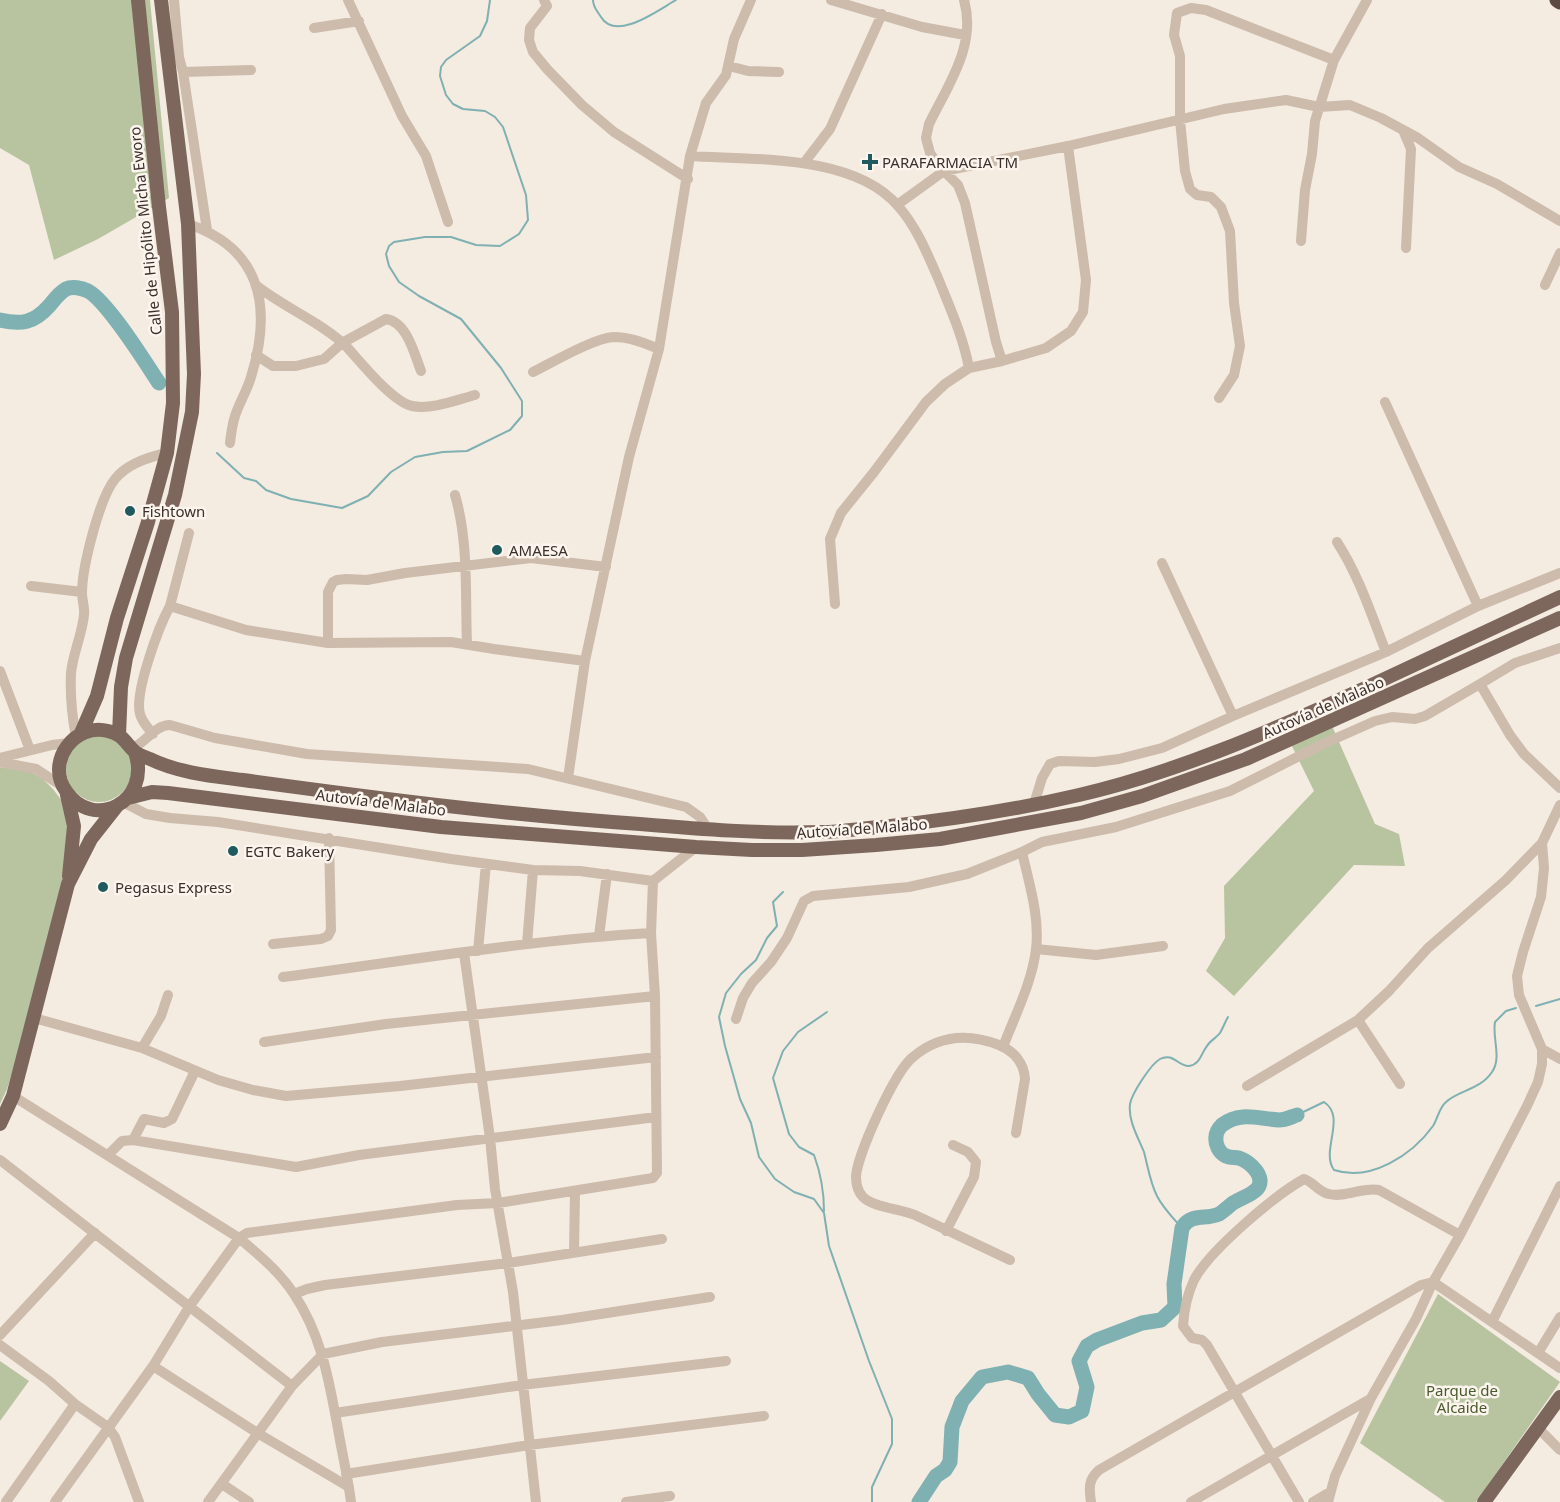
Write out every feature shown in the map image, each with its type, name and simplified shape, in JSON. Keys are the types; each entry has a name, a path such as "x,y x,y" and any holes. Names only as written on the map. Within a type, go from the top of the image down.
{"main road":[{"name":"Calle de Hipólito Micha Eworo","path":"75,738 97,696 117,618 148,522 167,453 174,383 172,312 138,0"},
{"path":"119,735 121,687 126,658 175,495 192,412 194,374 188,224 161,0"},
{"name":"Autovía de Malabo","path":"134,750 165,766 189,772 351,795 508,813 708,829 823,832 987,814 1081,795 1188,763 1239,744 1560,597"},
{"name":"Autovía de Malabo","path":"123,802 152,792 168,793 441,827 696,847 772,850 876,845 940,839 1081,813 1142,796 1246,759 1560,618"},
{"path":"0,1124 13,1096 68,884 74,826 59,775 59,763 63,752 75,738 94,730 107,730 119,735 134,750 139,763 139,776 135,788 90,839 68,884"},
{"path":"64,789 76,803 89,808 103,810 123,802"},
{"path":"1489,1500 1560,1396"}],"street":[{"path":"174,0 178,57 183,72 207,230"},
{"path":"348,0 391,93 426,156 448,222"},
{"path":"544,0 547,6 530,28 528,39 533,52 582,105 614,132 688,179"},
{"path":"568,778 585,661 629,457 659,349 690,156 706,103 726,75 734,39 751,0"},
{"path":"831,0 922,27 965,35"},
{"path":"964,0 967,11 966,46 929,124 926,138 930,153 958,185 965,203 1002,361"},
{"path":"1301,241 1305,190 1318,107 1334,60 1367,0"},
{"path":"1219,398 1234,375 1240,346 1234,303 1230,231 1221,207 1211,197 1197,195 1190,189 1185,171 1180,120 1180,56 1174,35 1177,13 1191,8 1206,10 1334,60"},
{"path":"804,163 830,129 882,14"},
{"path":"314,28 359,21"},
{"path":"729,66 748,71 778,72"},
{"path":"183,72 251,70"},
{"path":"897,205 944,171 1068,146 1224,109 1286,100 1318,107 1350,105 1381,118 1459,167 1497,184 1560,221"},
{"path":"1403,130 1411,149 1406,248"},
{"path":"835,604 830,539 841,513 926,402 945,384 969,368 1046,348 1071,331 1083,312 1086,280 1068,146"},
{"path":"690,156 804,163 840,170 868,183 897,205 913,226 933,268 964,342 969,368"},
{"path":"188,224 207,230 237,252 257,286 342,343 399,401 413,406 428,406 475,395"},
{"path":"1545,285 1560,253"},
{"path":"230,443 235,417 251,377 256,355 261,317 257,286"},
{"path":"256,355 273,366 296,366 324,359 342,343 386,319 393,320 402,328 421,371"},
{"path":"533,372 601,339 633,339 659,349"},
{"path":"1385,402 1479,606"},
{"path":"0,760 75,738 71,673 82,634 84,612 82,592 91,540 107,492 115,479 125,470 147,458 167,453"},
{"path":"455,495 460,512 467,644"},
{"path":"153,734 140,714 144,674 154,641 170,606 189,533"},
{"path":"1337,542 1358,579 1386,652"},
{"path":"328,643 328,592 333,582 346,579 368,580 501,560 531,558 606,567"},
{"path":"1162,563 1233,716"},
{"path":"1034,804 1042,778 1050,764 1059,761 1095,762 1162,748 1386,652 1479,606 1560,573"},
{"path":"31,586 82,592"},
{"path":"170,606 246,630 328,643 451,642 494,650 585,661"},
{"path":"736,1019 752,983 788,938 804,902 813,896 909,887 967,874 1042,843 1116,827 1230,791 1323,744 1375,721 1392,717 1415,719 1425,716 1515,663 1560,648"},
{"path":"0,671 30,750"},
{"path":"1479,684 1524,754 1560,788"},
{"path":"134,750 158,728 170,725 215,738 307,754 517,767 543,771 686,807 700,817 708,829"},
{"path":"0,760 36,770 64,789"},
{"path":"123,802 146,814 170,818 218,822 329,838 388,850 486,864 533,870 580,871 653,881 696,847"},
{"path":"1246,1086 1358,1020 1389,991 1428,948 1506,880 1542,843 1560,805"},
{"path":"273,944 321,939 328,936 331,930 329,838"},
{"path":"1312,1502 1329,1497 1341,1461 1371,1398 1460,1235 1538,1082 1542,1064 1542,1049 1519,994 1517,976 1540,897 1544,868 1542,843"},
{"path":"1003,1047 1030,975 1036,949 1033,896 1022,852"},
{"path":"478,951 486,864"},
{"path":"527,944 533,870"},
{"path":"599,936 607,874"},
{"path":"55,1502 153,1366 189,1307 238,1238 247,1233 446,1207 498,1203 656,1176 655,996 651,933 653,881"},
{"path":"283,977 527,944 651,933"},
{"path":"1036,949 1096,955 1163,946"},
{"path":"464,952 516,1324 536,1502"},
{"path":"142,1048 161,1016 168,995"},
{"path":"264,1042 386,1024 655,996"},
{"path":"34,1018 142,1048 195,1071 253,1090 286,1096 400,1086 656,1057"},
{"path":"1358,1020 1400,1084"},
{"path":"1010,1260 908,1212 874,1204 864,1198 859,1191 856,1179 861,1157 897,1076 912,1057 938,1042 964,1036 976,1038 1003,1047 1017,1057 1024,1070 1025,1079 1016,1133"},
{"path":"1542,1049 1560,1059"},
{"path":"133,1140 144,1119 164,1123 172,1119 195,1071"},
{"path":"13,1096 238,1238 265,1259 294,1294 323,1354 351,1502"},
{"path":"108,1155 122,1141 133,1140 296,1167 359,1155 656,1117"},
{"path":"946,1231 974,1177 976,1162 968,1152 953,1144"},
{"path":"0,1160 292,1386"},
{"path":"1299,1502 1208,1345 1202,1340 1192,1338 1183,1326 1186,1302 1195,1278 1227,1241 1304,1179 1311,1181 1317,1189 1330,1194 1346,1194 1366,1188 1379,1190 1460,1235"},
{"path":"1492,1322 1560,1186"},
{"path":"574,1252 575,1191"},
{"path":"0,1335 95,1233"},
{"path":"294,1294 325,1285 508,1263 662,1239"},
{"path":"1433,1282 1560,1368"},
{"path":"1092,1502 1089,1485 1091,1477 1099,1470 1411,1290 1433,1282"},
{"path":"208,1502 292,1386 323,1354 382,1342 710,1298"},
{"path":"1538,1353 1560,1317"},
{"path":"0,1345 108,1427 118,1444 139,1502"},
{"path":"335,1413 522,1385 726,1361"},
{"path":"153,1366 259,1434 349,1487"},
{"path":"1191,1502 1371,1398"},
{"path":"6,1502 75,1404"},
{"path":"346,1474 529,1445 764,1416"},
{"path":"1538,1428 1560,1450"},
{"path":"222,1484 249,1502"},
{"path":"626,1502 670,1496"}],"green space":[{"path":"0,0 150,0 169,198 98,239 54,260 29,165 0,148"},
{"path":"1329,719 1375,824 1399,834 1405,866 1354,865 1234,996 1206,971 1225,938 1224,886 1314,791 1287,736"},
{"path":"99,736 111,739 122,746 129,757 132,769 129,781 122,792 111,799 99,802 87,799 76,792 69,781 66,769 69,757 76,746 87,739"},
{"path":"0,767 31,772 53,789 62,801 73,846 22,1042 0,1104"},
{"name":"Parque de Alcaide","path":"1438,1294 1560,1382 1476,1502 1445,1502 1360,1443"},
{"path":"0,1361 29,1381 0,1421"}],"waterway":[{"path":"217,453 244,478 256,481 266,490 291,499 342,508 368,496 391,472 415,457 467,451 510,430 522,416 522,401 501,368 461,319 399,282 389,266 386,254 389,246 394,242 425,237 451,237 476,245 500,246 519,234 528,220 526,195 503,127 495,117 485,111 463,109 453,104 446,95 440,76 441,67 446,60 480,36 487,21 490,0"},
{"path":"593,0 594,7 601,17 608,24 617,26 637,22 676,0"},
{"path":"0,320 27,321 43,312 66,289 86,290 96,297 116,319 159,383"},
{"path":"783,892 773,902 777,926 767,938 756,960 726,993 719,1017 740,1099 751,1123 759,1157 775,1179 794,1192 814,1199 824,1213 829,1246 892,1419 892,1444 872,1487 872,1502"},
{"path":"1536,1006 1560,999"},
{"path":"1297,1115 1324,1102 1330,1108 1334,1125 1330,1162 1334,1170 1348,1173 1362,1172 1390,1163 1414,1147 1424,1137 1446,1102 1482,1083 1492,1072 1497,1054 1495,1022 1506,1011 1516,1008"},
{"path":"824,1211 822,1182 814,1155 799,1147 789,1134 773,1078 783,1051 798,1032 827,1012"},
{"path":"1182,1228 1165,1209 1155,1191 1144,1152 1132,1123 1131,1099 1147,1073 1160,1059 1169,1057 1185,1066 1196,1063 1208,1044 1220,1033 1228,1017"},
{"path":"919,1502 936,1476 945,1470 950,1462 952,1427 962,1401 982,1377 1008,1372 1028,1378 1055,1415 1069,1417 1082,1411 1087,1387 1079,1361 1087,1346 1142,1323 1161,1320 1175,1307 1174,1284 1182,1228 1185,1223 1189,1220 1219,1214 1257,1189 1260,1184 1259,1175 1252,1166 1239,1158 1226,1156 1219,1151 1216,1140 1222,1125 1243,1117 1279,1120 1297,1115"}],"place":[{"name":"PARAFARMACIA TM","path":"870,162"},
{"name":"Fishtown","path":"130,511"},
{"name":"AMAESA","path":"497,550"},
{"name":"EGTC Bakery","path":"233,851"},
{"name":"Pegasus Express","path":"103,887"}]}
